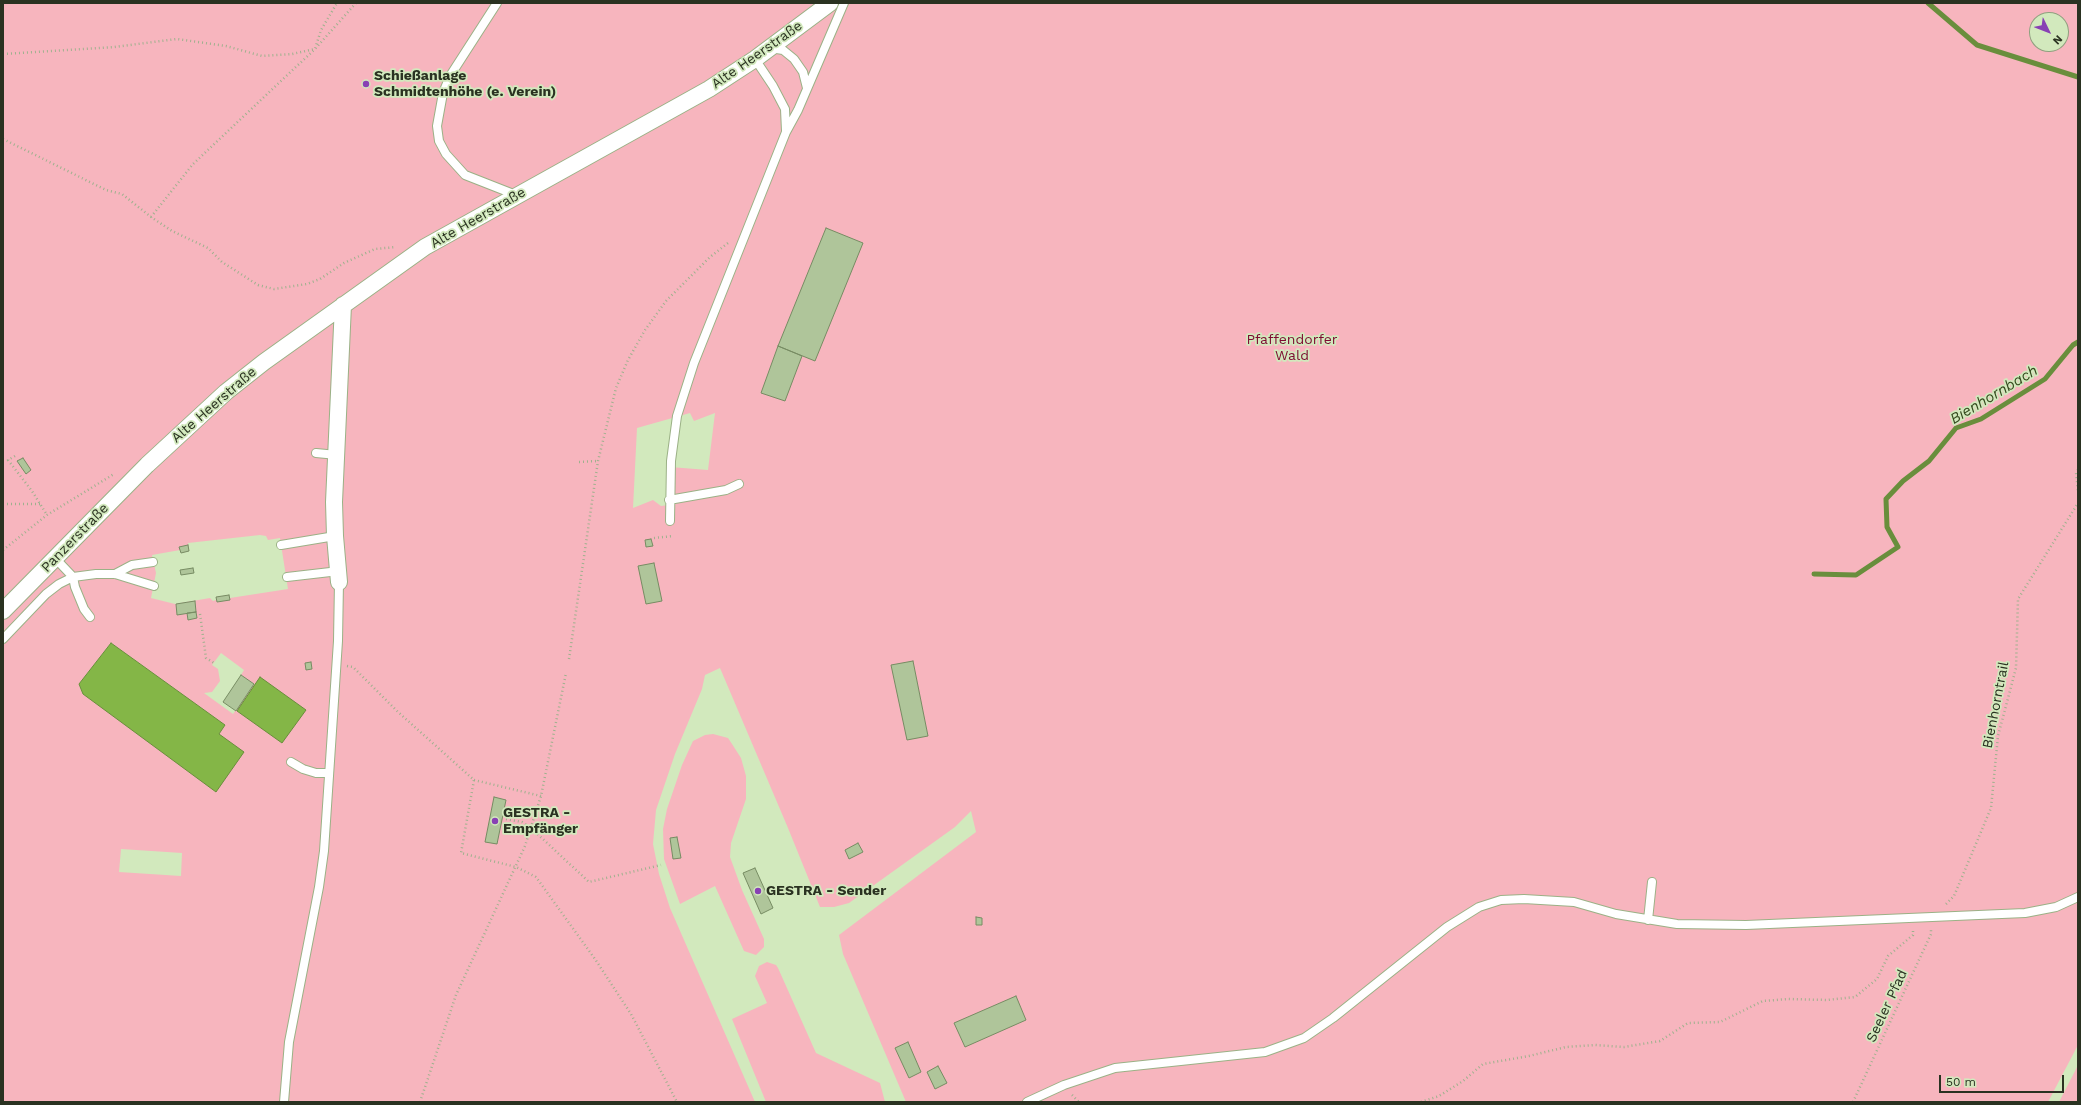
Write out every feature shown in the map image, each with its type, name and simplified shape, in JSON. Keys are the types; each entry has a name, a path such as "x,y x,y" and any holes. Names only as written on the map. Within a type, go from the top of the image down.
{"street":[{"name":"Alte Heerstraße","path":"147,465 226,392 343,305 425,247 710,88 755,59 830,3"},
{"path":"339,576 335,536 334,502 343,305"},
{"name":"Panzerstraße","path":"3,611 147,465"}],"lane":[{"path":"497,3 450,76 443,93 437,126 439,141 446,154 465,175 516,195"},
{"path":"670,522 669,500 671,461 677,416 694,362 786,132 807,89 844,3"},
{"path":"770,48 783,50 794,59 803,72 807,89"},
{"path":"755,59 773,86 785,109 786,132"},
{"path":"316,453 337,455"},
{"path":"669,500 726,490 739,484"},
{"path":"281,545 335,536"},
{"path":"55,558 73,577 75,587 84,610 90,617"},
{"path":"115,574 132,565 154,562"},
{"path":"3,639 46,594 59,584 73,577 96,574 115,574 154,586"},
{"path":"284,1102 289,1042 319,886 324,851 336,665 339,576 287,577"},
{"path":"292,762 303,769 329,773"},
{"path":"1648,920 1652,882"},
{"path":"1027,1102 1064,1085 1115,1068 1265,1052 1304,1038 1333,1018 1447,927 1463,916 1490,903 1524,899 1574,902 1648,920 1677,924 1746,925 1931,917 2045,910 2078,897"}],"path":[{"path":"315,49 321,30 337,3"},
{"path":"151,217 193,164 315,49 356,3"},
{"path":"3,54 114,47 177,39 226,46 262,56 292,54 315,49"},
{"path":"3,139 106,190 122,194 151,217 172,231 208,248 222,262 258,285 274,289 307,284 320,279 344,263 375,250 397,247"},
{"path":"569,660 598,461 616,388 628,360 645,330 666,301 710,257 725,245 744,235"},
{"path":"597,442 602,443"},
{"path":"15,456 8,460 47,515"},
{"path":"579,462 598,461"},
{"path":"2078,470 2076,472 2078,492"},
{"path":"3,550 47,515 118,471"},
{"name":"Bienhorntrail","path":"1949,916 1946,905 1954,896 1991,808 1998,736 2016,668 2018,599 2078,503"},
{"path":"3,504 40,504"},
{"path":"654,538 673,536"},
{"path":"200,614 206,658 214,663"},
{"path":"336,665 353,667 398,712 474,780 541,796"},
{"path":"420,1102 456,995 516,868 531,828 541,796 566,673"},
{"path":"474,780 461,853 516,868 536,877 595,959 631,1014 678,1102"},
{"path":"506,819 522,822 531,828 589,882 661,865"},
{"path":"1421,1102 1439,1096 1463,1081 1483,1064 1529,1056 1566,1047 1595,1045 1624,1047 1660,1041 1688,1023 1720,1022 1762,1001 1788,999 1827,1000 1855,996 1877,979 1888,956 1913,935 1912,917"},
{"name":"Seeler Pfad","path":"1853,1102 1931,934 1931,917"}],"green space":[{"name":"Pfaffendorfer Wald","path":"3,3 2078,3 2078,1045 2048,1102 906,1102 843,954 839,935 976,832 971,811 955,827 849,903 834,907 820,907 720,668 705,675 702,689 675,754 656,810 653,844 659,874 670,908 755,1102 3,1102","holes":["690,413 694,421 715,413 708,470 670,467 669,505 661,506 653,500 633,508 637,428","260,535 266,536 268,540 280,538 288,589 230,598 229,595 216,597 216,600 213,601 210,598 175,604 151,598 156,573 152,555 180,550 181,553 189,551 188,543","111,643 225,725 219,734 102,707 83,694 79,684","221,653 244,670 241,675 254,684 233,714 204,693 212,692 220,681 218,669 212,665","121,849 182,853 181,876 119,872"]},
{"path":"713,734 728,738 741,758 746,776 746,799 731,843 730,857 742,890 764,939 764,947 756,955 744,951 715,886 680,904 664,859 663,829 667,809 682,765 693,741 705,735"},
{"path":"767,962 776,965 778,968 816,1053 880,1083 885,1102 766,1102 732,1019 767,1003 755,976 759,966"},
{"path":"2078,1065 2078,1102 2059,1102 2074,1073"}],"shaded area":[{"path":"111,643 225,725 219,734 244,752 216,792 83,694 79,684"},
{"path":"260,677 306,710 282,743 237,711"}],"building":[{"path":"826,228 863,243 815,361 778,346"},
{"path":"778,346 802,356 785,401 761,393"},
{"path":"23,458 31,470 26,474 17,461"},
{"path":"651,539 653,546 646,547 645,540"},
{"path":"188,545 189,551 181,553 179,547"},
{"path":"654,563 662,601 646,604 638,566"},
{"path":"193,568 194,573 181,575 180,570"},
{"path":"229,595 230,600 217,602 216,597"},
{"path":"195,601 196,612 177,615 176,604"},
{"path":"196,612 197,618 188,620 187,613"},
{"path":"913,661 928,736 907,740 891,665"},
{"path":"311,662 312,669 306,670 305,663"},
{"path":"241,675 254,684 236,711 223,702"},
{"name":"GESTRA - Empfänger","path":"494,797 506,800 497,844 485,842"},
{"path":"677,837 681,858 673,859 670,838"},
{"path":"858,843 863,852 849,859 845,850"},
{"name":"GESTRA - Sender","path":"755,868 773,908 761,914 743,873"},
{"path":"976,917 982,918 982,925 976,925"},
{"path":"1016,996 1026,1020 965,1047 954,1023"},
{"path":"908,1042 921,1072 909,1078 895,1048"},
{"path":"938,1066 947,1083 935,1089 927,1072"}],"waterway":[{"path":"1928,3 1977,45 2078,77"},
{"name":"Bienhornbach","path":"1814,574 1856,575 1898,547 1887,527 1886,499 1903,481 1929,461 1956,428 1981,419 2045,379 2073,345 2078,342"}],"place":[{"name":"Schießanlage Schmidtenhöhe (e. Verein)","path":"366,84"},
{"name":"GESTRA - Empfänger","path":"495,821"},
{"name":"GESTRA - Sender","path":"758,891"}]}
